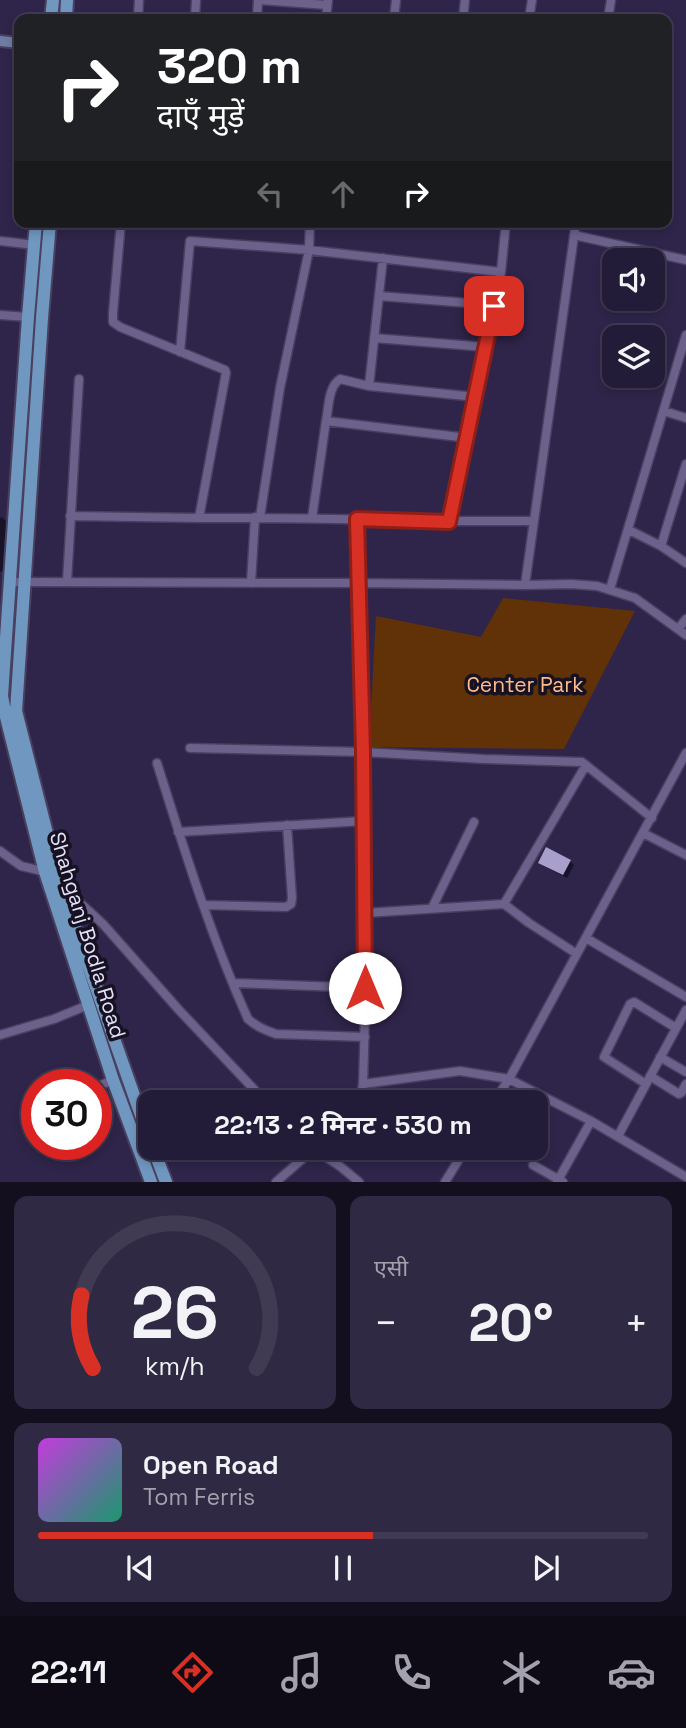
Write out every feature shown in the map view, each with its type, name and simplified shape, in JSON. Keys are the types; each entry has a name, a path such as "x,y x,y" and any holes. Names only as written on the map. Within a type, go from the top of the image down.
{"main road":[{"path":"17,582 28,317 36,228"},
{"path":"17,582 49,228"},
{"name":"Shahganj Bodla Road","path":"17,582 1,694 6,717 89,1005 113,1080 151,1182"},
{"name":"Shahganj Bodla Road","path":"17,582 16,711 50,871 60,885 138,1107"},
{"path":"158,1160 166,1182"}],"street":[{"path":"259,0 327,2"},
{"path":"120,228 113,323 226,372 199,518"},
{"path":"251,583 257,517 309,250 310,228"},
{"path":"449,522 501,272 505,228"},
{"path":"524,585 575,228"},
{"path":"574,235 686,260"},
{"path":"0,241 35,245"},
{"path":"180,352 190,241 309,250 501,272"},
{"path":"369,386 383,258"},
{"path":"379,296 494,306"},
{"path":"0,315 28,317"},
{"path":"610,589 686,335"},
{"path":"374,338 486,347"},
{"path":"67,582 79,379"},
{"path":"312,518 326,421 332,387 336,381 340,379 369,386 476,397"},
{"path":"664,411 686,418"},
{"path":"326,421 468,438"},
{"path":"661,546 686,464"},
{"path":"70,516 449,522 534,520"},
{"path":"357,519 365,913 365,1037 362,1090"},
{"path":"629,530 661,546 686,564"},
{"path":"17,582 597,586 635,598 686,635"},
{"path":"678,629 686,619"},
{"path":"1,694 16,711"},
{"path":"190,748 363,752 582,762 652,818"},
{"path":"502,1090 686,753"},
{"path":"157,763 178,832 248,1019 255,1026 276,1034 365,1037"},
{"path":"504,904 586,765"},
{"path":"178,832 364,821"},
{"path":"432,908 474,822"},
{"path":"204,905 286,907 291,904 287,825"},
{"path":"643,833 686,855"},
{"path":"0,851 21,866 50,871"},
{"path":"60,885 103,924 255,1090"},
{"path":"365,913 504,904 528,923 577,954"},
{"path":"586,938 686,998"},
{"path":"233,983 365,988"},
{"path":"677,1028 634,1002 630,1003 604,1057 679,1094 686,1084"},
{"path":"0,1035 89,1005"},
{"path":"618,1136 686,1010"},
{"path":"660,1057 686,1072"},
{"path":"363,1084 460,1071 509,1079 592,1121 686,1177"},
{"path":"533,1165 560,1181 592,1121"},
{"path":"276,1182 300,1160"},
{"path":"331,1160 359,1182"},
{"path":"445,1182 459,1160"}],"green space":[{"name":"Center Park","path":"503,598 635,611 564,749 369,747 376,616 481,637"}],"building":[{"path":"546,847 571,860 563,875 538,863"}],"route":[{"path":"365,988 357,519 449,522 494,306"}]}
